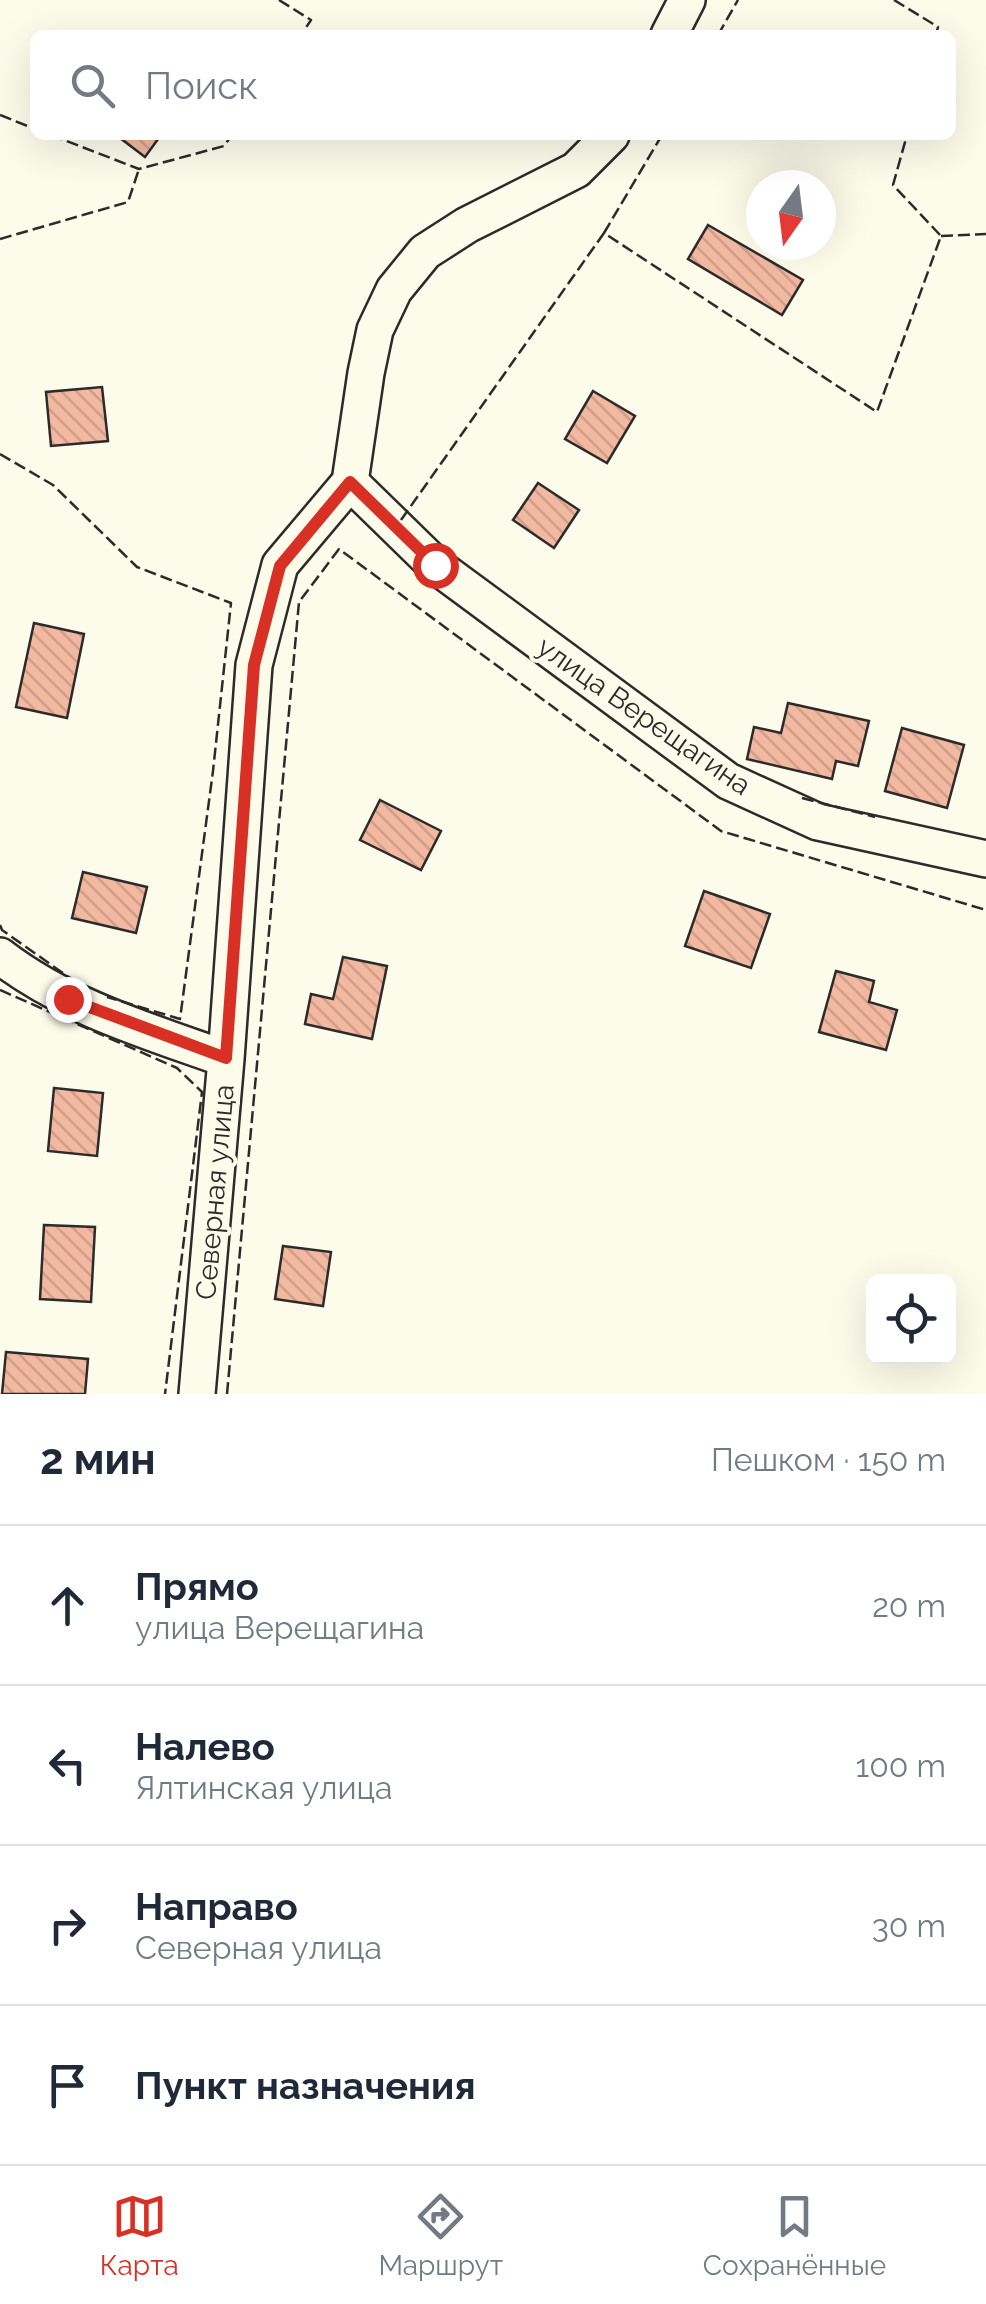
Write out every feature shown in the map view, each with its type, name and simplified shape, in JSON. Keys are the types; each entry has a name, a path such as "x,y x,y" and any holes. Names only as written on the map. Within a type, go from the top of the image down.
{"street":[{"path":"672,30 687,0"},
{"path":"226,1058 254,665 280,566 350,482 375,330 394,290 426,252 467,225 576,170 607,140"},
{"name":"улица Верещагина","path":"350,482 435,565 728,781 818,822 986,859"},
{"name":"Северная улица","path":"0,956 26,976 68,999 226,1058 197,1394"}],"building":[{"path":"123,140 157,140 145,157"},
{"path":"708,225 746,247 746,260 768,260 803,280 782,315 688,259"},
{"path":"102,387 108,441 51,446 46,392"},
{"path":"593,391 635,416 607,463 565,439"},
{"path":"538,483 579,510 554,548 513,520"},
{"path":"34,623 84,634 67,718 16,707"},
{"path":"788,703 869,721 858,766 836,761 832,779 747,759 754,727 781,733"},
{"path":"902,728 964,745 947,808 885,791"},
{"path":"380,800 441,831 421,870 360,840"},
{"path":"83,872 147,887 136,933 72,918"},
{"path":"704,891 770,914 751,968 685,946"},
{"path":"343,957 387,966 372,1039 305,1024 311,994 333,999"},
{"path":"836,971 874,981 869,1002 897,1010 886,1050 819,1032"},
{"path":"54,1088 103,1093 97,1156 48,1151"},
{"path":"44,1225 95,1227 91,1302 40,1299"},
{"path":"283,1246 331,1252 323,1306 275,1299"},
{"path":"6,1352 88,1359 85,1394 2,1394"}],"fence":[{"path":"279,0 311,20 304,30"},
{"path":"721,30 738,0"},
{"path":"894,0 937,30"},
{"path":"0,115 30,127"},
{"path":"64,140 139,169 224,146 228,140"},
{"path":"659,140 604,233 877,412 941,236 893,185 906,140"},
{"path":"0,239 128,202 139,169"},
{"path":"401,520 604,233"},
{"path":"941,236 986,234"},
{"path":"0,454 53,485 137,567 231,603 180,1019 107,997"},
{"path":"227,1394 299,602 339,549 721,831 986,910"},
{"path":"802,798 875,817"},
{"path":"0,925 84,988"},
{"path":"0,990 177,1068 202,1092 165,1394"}],"route":[{"path":"68,999 226,1058 254,665 280,566 350,482 435,565"}]}
